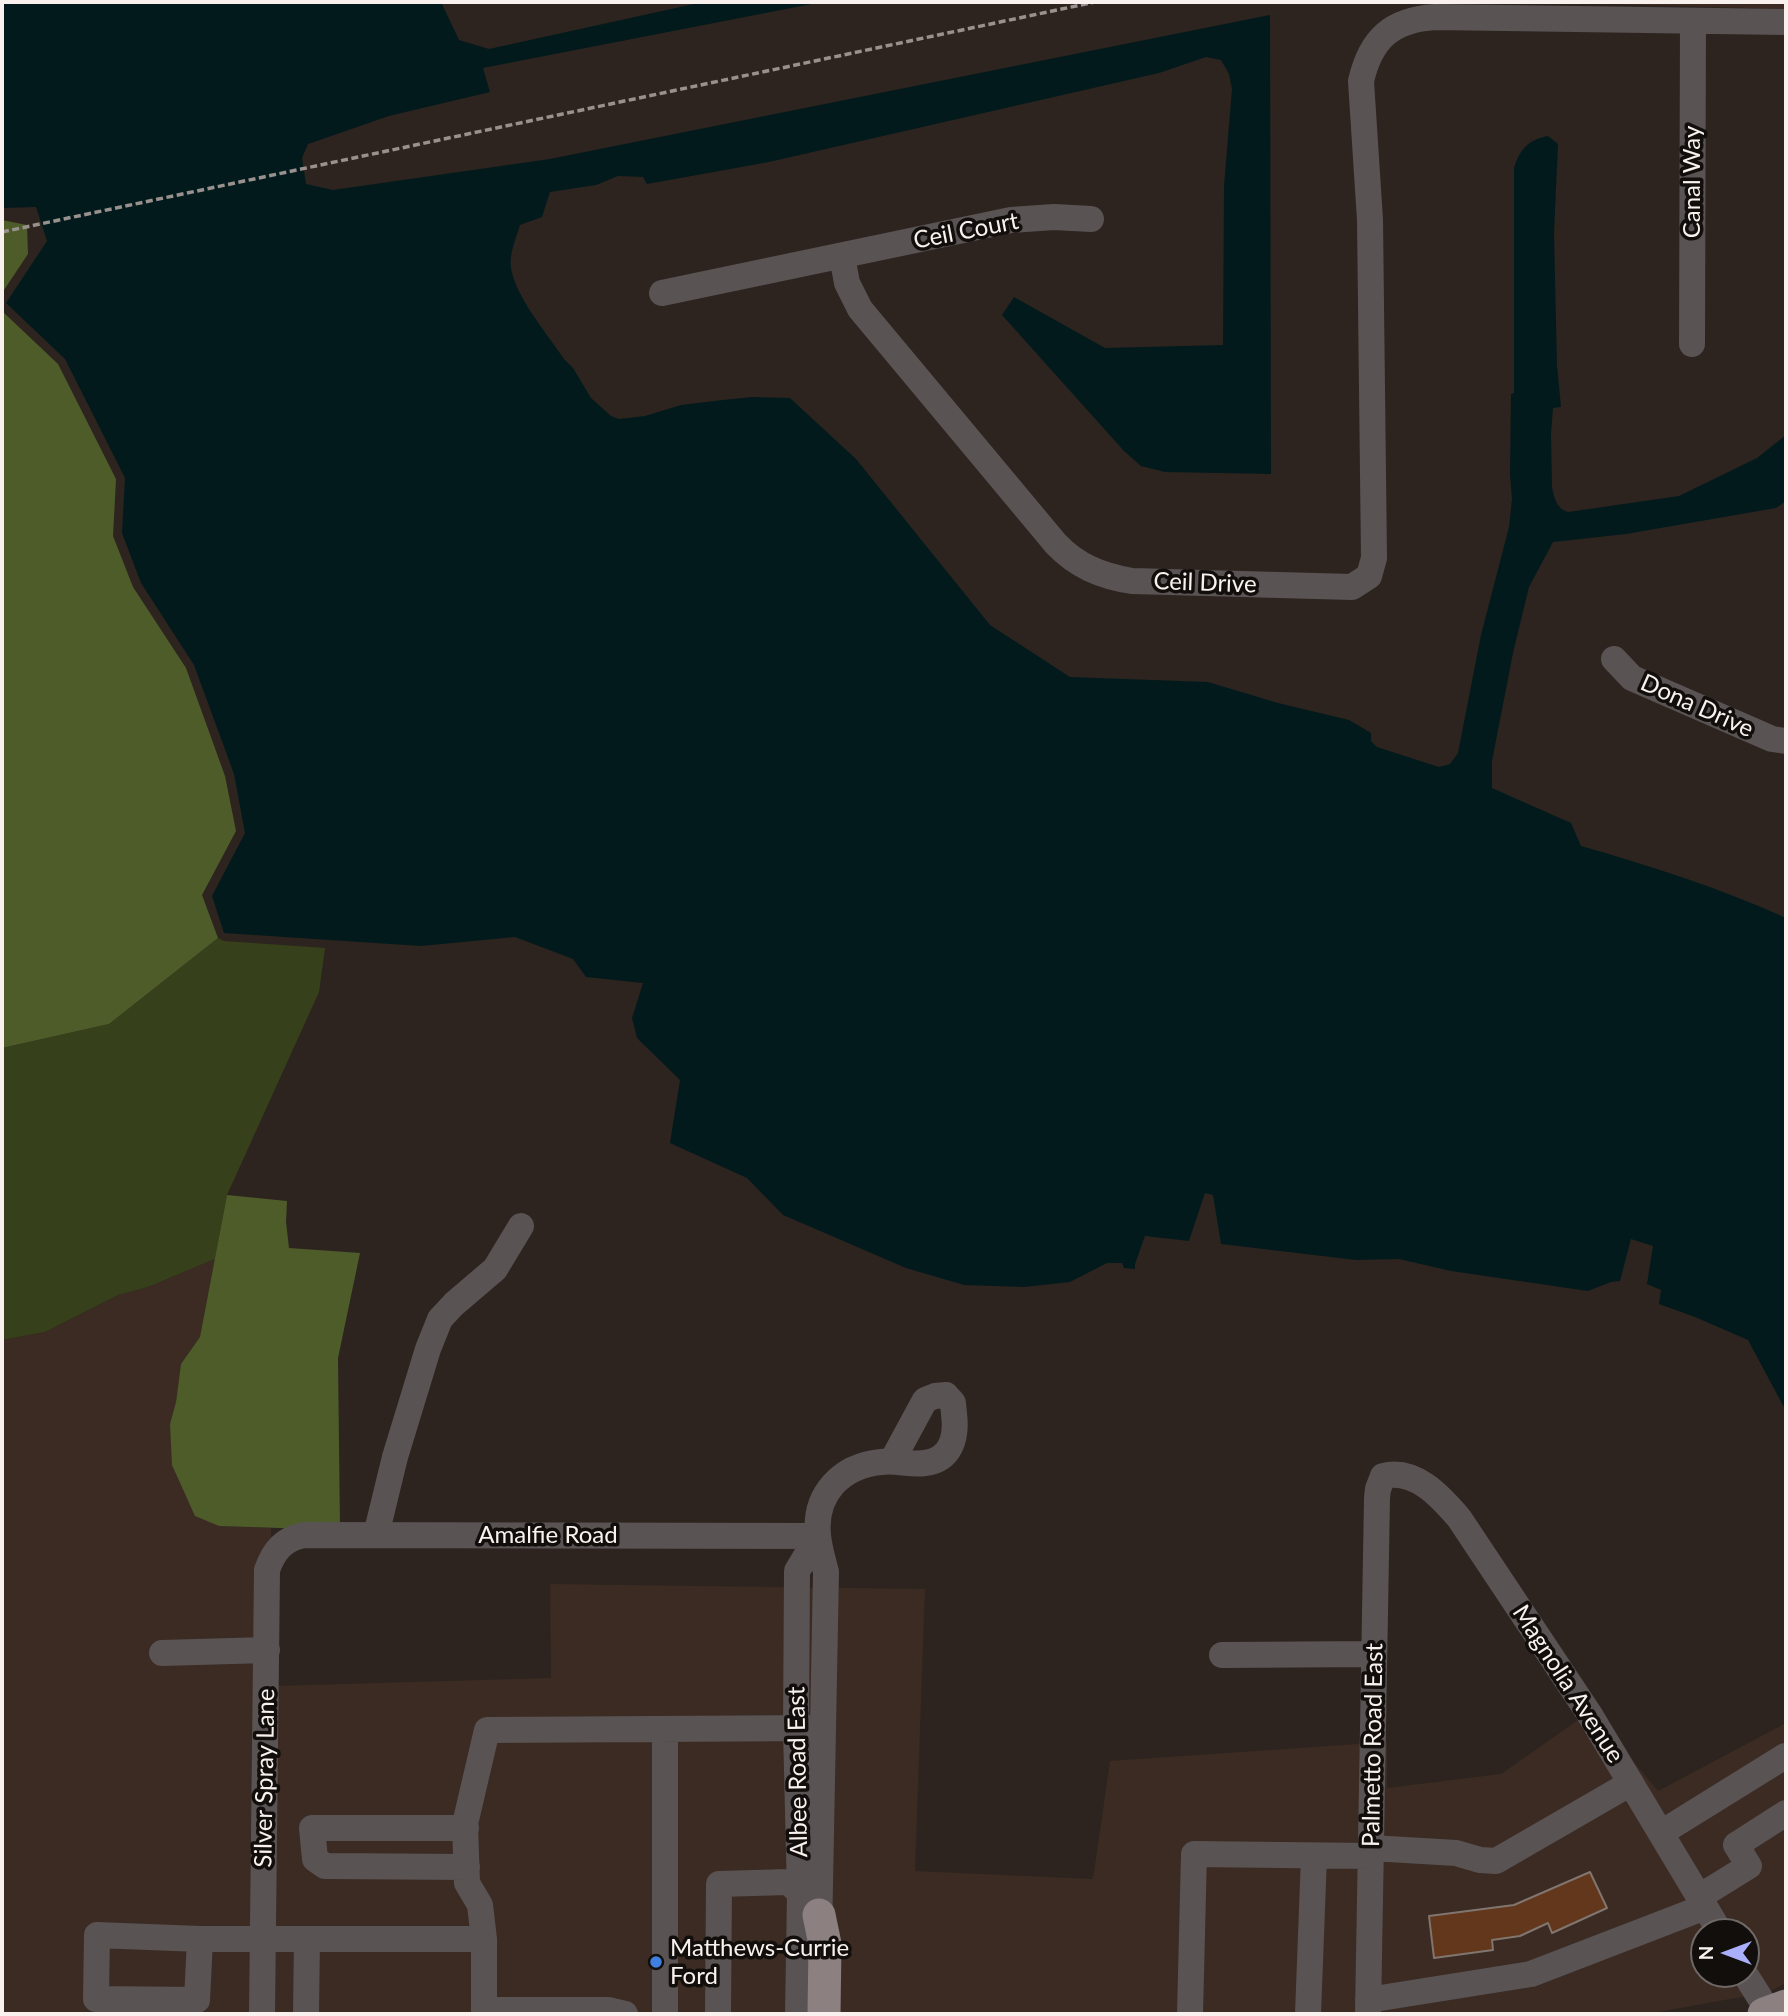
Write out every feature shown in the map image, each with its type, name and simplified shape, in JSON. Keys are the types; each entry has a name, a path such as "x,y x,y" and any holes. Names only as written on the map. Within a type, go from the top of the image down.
{"main road":[{"path":"810,1904 824,1944 822,2014"}],"street":[{"name":"Ceil Drive","path":"842,256 847,283 860,309 1056,544 1079,564 1104,575 1132,581 1352,587 1369,576 1374,558 1370,206 1361,81 1364,66 1377,42 1399,25 1420,18 1435,17 1693,21"},
{"path":"1693,21 1786,22"},
{"name":"Canal Way","path":"1692,344 1693,21"},
{"name":"Ceil Court","path":"842,256 1011,220 1054,217 1091,219"},
{"path":"662,293 842,256"},
{"name":"Dona Drive","path":"1614,659 1632,678 1772,739 1786,741"},
{"path":"376,1535 395,1457 428,1349 440,1319 495,1269 521,1226"},
{"name":"Albee Road East","path":"798,2014 810,1904 822,1728 826,1572 817,1536 818,1515 827,1490 847,1473 877,1462 892,1461"},
{"name":"Magnolia Avenue","path":"1383,1476 1403,1474 1410,1477 1426,1486 1460,1518 1590,1715 1712,1918"},
{"name":"Palmetto Road East","path":"1368,2007 1377,1499 1383,1476"},
{"name":"Amalfie Road","path":"281,1545 291,1538 304,1535 817,1536"},
{"name":"Albee Road East","path":"810,1904 796,1729 797,1571 817,1536"},
{"name":"Silver Spray Lane","path":"262,2014 267,1570 281,1545"},
{"path":"162,1653 267,1650"},
{"path":"1222,1655 1374,1654"},
{"path":"614,2013 484,2012 484,1939 480,1905 467,1883 466,1828 487,1730 822,1728"},
{"path":"665,1729 665,2014"},
{"path":"1661,1833 1786,1757"},
{"path":"1190,2014 1194,1854 1314,1856 1371,1852 1456,1853 1480,1860 1496,1861 1631,1783"},
{"path":"1368,2007 1531,1974 1702,1902 1749,1866 1736,1845 1786,1813"},
{"path":"466,1828 312,1828 315,1859 326,1866 467,1867"},
{"path":"1308,2014 1314,1856"},
{"path":"718,2014 719,1884 789,1882 810,1904"},
{"path":"200,1939 484,1939"},
{"path":"306,2014 307,1939"},
{"path":"1755,1988 1772,2012"}],"path":[{"path":"4,231 1095,2"}],"shaded area":[{"path":"1536,2 1786,2 1786,9"},
{"path":"215,1259 200,1337 181,1364 170,1424 219,1526 271,1528 273,1686 551,1678 550,1584 925,1589 915,1871 1093,1879 1110,1761 1387,1742 1387,1788 1501,1774 1591,1711 1658,1791 1786,1723 1786,1983 1769,1992 1647,2014 2,2014 2,1340 45,1332 118,1295 148,1287"}],"green space":[{"path":"2,220 27,225 28,254 2,293"},
{"path":"2,311 58,364 116,479 113,536 133,587 186,668 225,776 236,831 202,895 218,938 109,1024 2,1048"},
{"path":"218,938 224,941 325,948 319,992 227,1195 215,1259 148,1287 118,1295 45,1332 2,1340 2,1048 109,1024"},
{"path":"227,1195 287,1201 289,1248 360,1253 338,1358 340,1530 219,1526 195,1516 172,1465 170,1424 181,1364 200,1337"}],"water":[{"path":"2,2 441,2 459,40 489,49 703,2 822,2 483,68 490,92 389,116 308,144 302,158 306,184 333,190 550,159 1270,15 1271,474 1165,472 1141,466 1124,451 1002,315 1014,297 1105,348 1223,345 1224,186 1232,89 1229,74 1221,60 1206,57 1159,73 769,162 647,184 643,177 618,176 596,185 550,192 542,217 520,225 512,252 511,268 519,291 533,315 573,368 591,398 611,416 619,419 645,416 681,405 752,397 790,398 856,459 990,625 1070,677 1208,682 1349,720 1371,733 1371,741 1377,747 1439,767 1450,764 1458,753 1481,635 1509,527 1512,499 1511,394 1514,393 1514,168 1526,146 1548,136 1558,144 1554,233 1557,365 1561,407 1553,408 1551,434 1552,487 1559,506 1568,512 1679,496 1757,458 1786,435 1786,501 1776,508 1626,534 1553,542 1529,587 1492,761 1492,788 1571,823 1581,846 1685,878 1786,918 1786,1411 1748,1340 1659,1304 1661,1290 1647,1284 1653,1246 1631,1239 1620,1281 1588,1291 1451,1271 1399,1259 1356,1260 1221,1244 1213,1195 1205,1193 1189,1241 1145,1236 1135,1269 1124,1268 1122,1263 1107,1263 1070,1282 1024,1287 964,1285 906,1268 783,1215 747,1178 670,1143 680,1080 637,1038 632,1018 643,983 586,977 573,959 515,937 421,946 224,933 212,896 245,833 234,774 194,665 141,583 122,533 125,478 65,359 6,303 47,241 36,207 2,208"}],"building":[{"path":"1590,1872 1607,1908 1552,1933 1548,1923 1520,1936 1492,1940 1493,1950 1434,1958 1429,1916 1514,1905"}],"place":[{"name":"Matthews-Currie Ford","path":"656,1962"}]}
